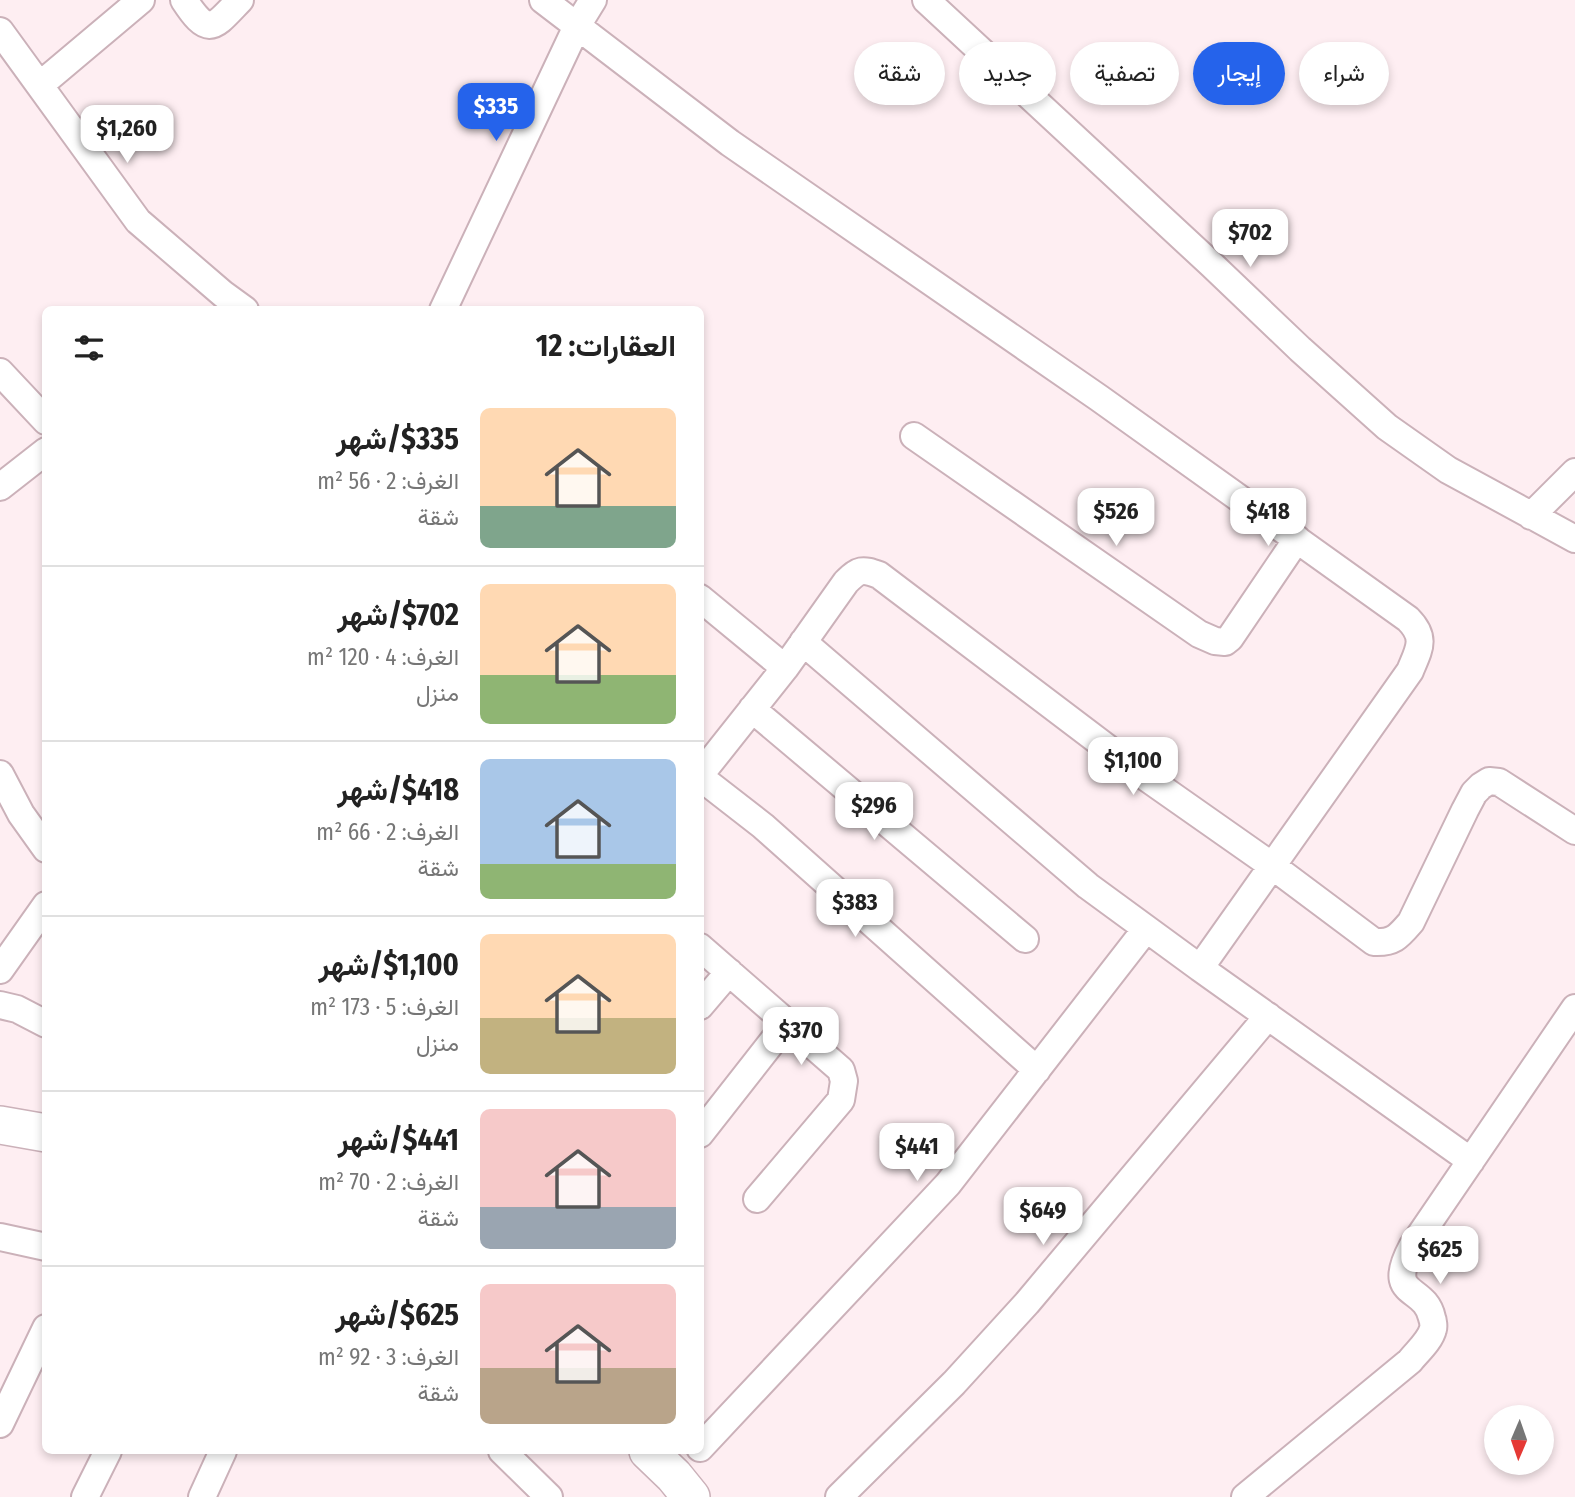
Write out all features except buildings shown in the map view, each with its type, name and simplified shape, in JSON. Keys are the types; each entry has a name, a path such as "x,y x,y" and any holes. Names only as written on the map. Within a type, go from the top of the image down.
{"street":[{"path":"40,85 141,0"},
{"path":"184,0 196,19 208,25 220,21 240,0"},
{"path":"543,0 730,143 1088,390 1416,627 1419,649 1410,671 1200,968"},
{"path":"445,306 577,26 593,0"},
{"path":"926,0 1387,427 1448,470 1575,539"},
{"path":"0,31 138,221 239,306"},
{"path":"0,372 42,417"},
{"path":"914,436 1199,634 1215,641 1225,642 1230,638 1297,540"},
{"path":"0,487 42,454"},
{"path":"1531,516 1575,471"},
{"path":"704,771 785,668 846,582 855,573 863,570 879,575 1147,778 1374,942 1397,938 1411,922 1465,810 1480,786 1489,781 1499,782 1575,831"},
{"path":"704,601 785,668"},
{"path":"803,642 1088,886 1471,1161"},
{"path":"752,709 1026,939"},
{"path":"0,774 21,814 42,843"},
{"path":"704,779 762,826 1037,1070"},
{"path":"0,970 42,911"},
{"path":"704,1454 948,1184 1146,929"},
{"path":"704,950 841,1070 844,1081 841,1100 757,1199"},
{"path":"704,1001 729,972"},
{"path":"0,1005 17,1009 42,1022"},
{"path":"1245,1497 1410,1362 1425,1342 1434,1328 1432,1317 1427,1306 1405,1287 1403,1264 1574,1012"},
{"path":"839,1497 954,1383 1027,1303 1268,1016"},
{"path":"704,1129 787,1023"},
{"path":"0,1125 42,1132"},
{"path":"0,1237 42,1246"},
{"path":"0,1424 42,1336"},
{"path":"85,1497 106,1454"},
{"path":"202,1497 222,1454"},
{"path":"505,1454 549,1497"},
{"path":"656,1454 691,1468 704,1454"}]}
